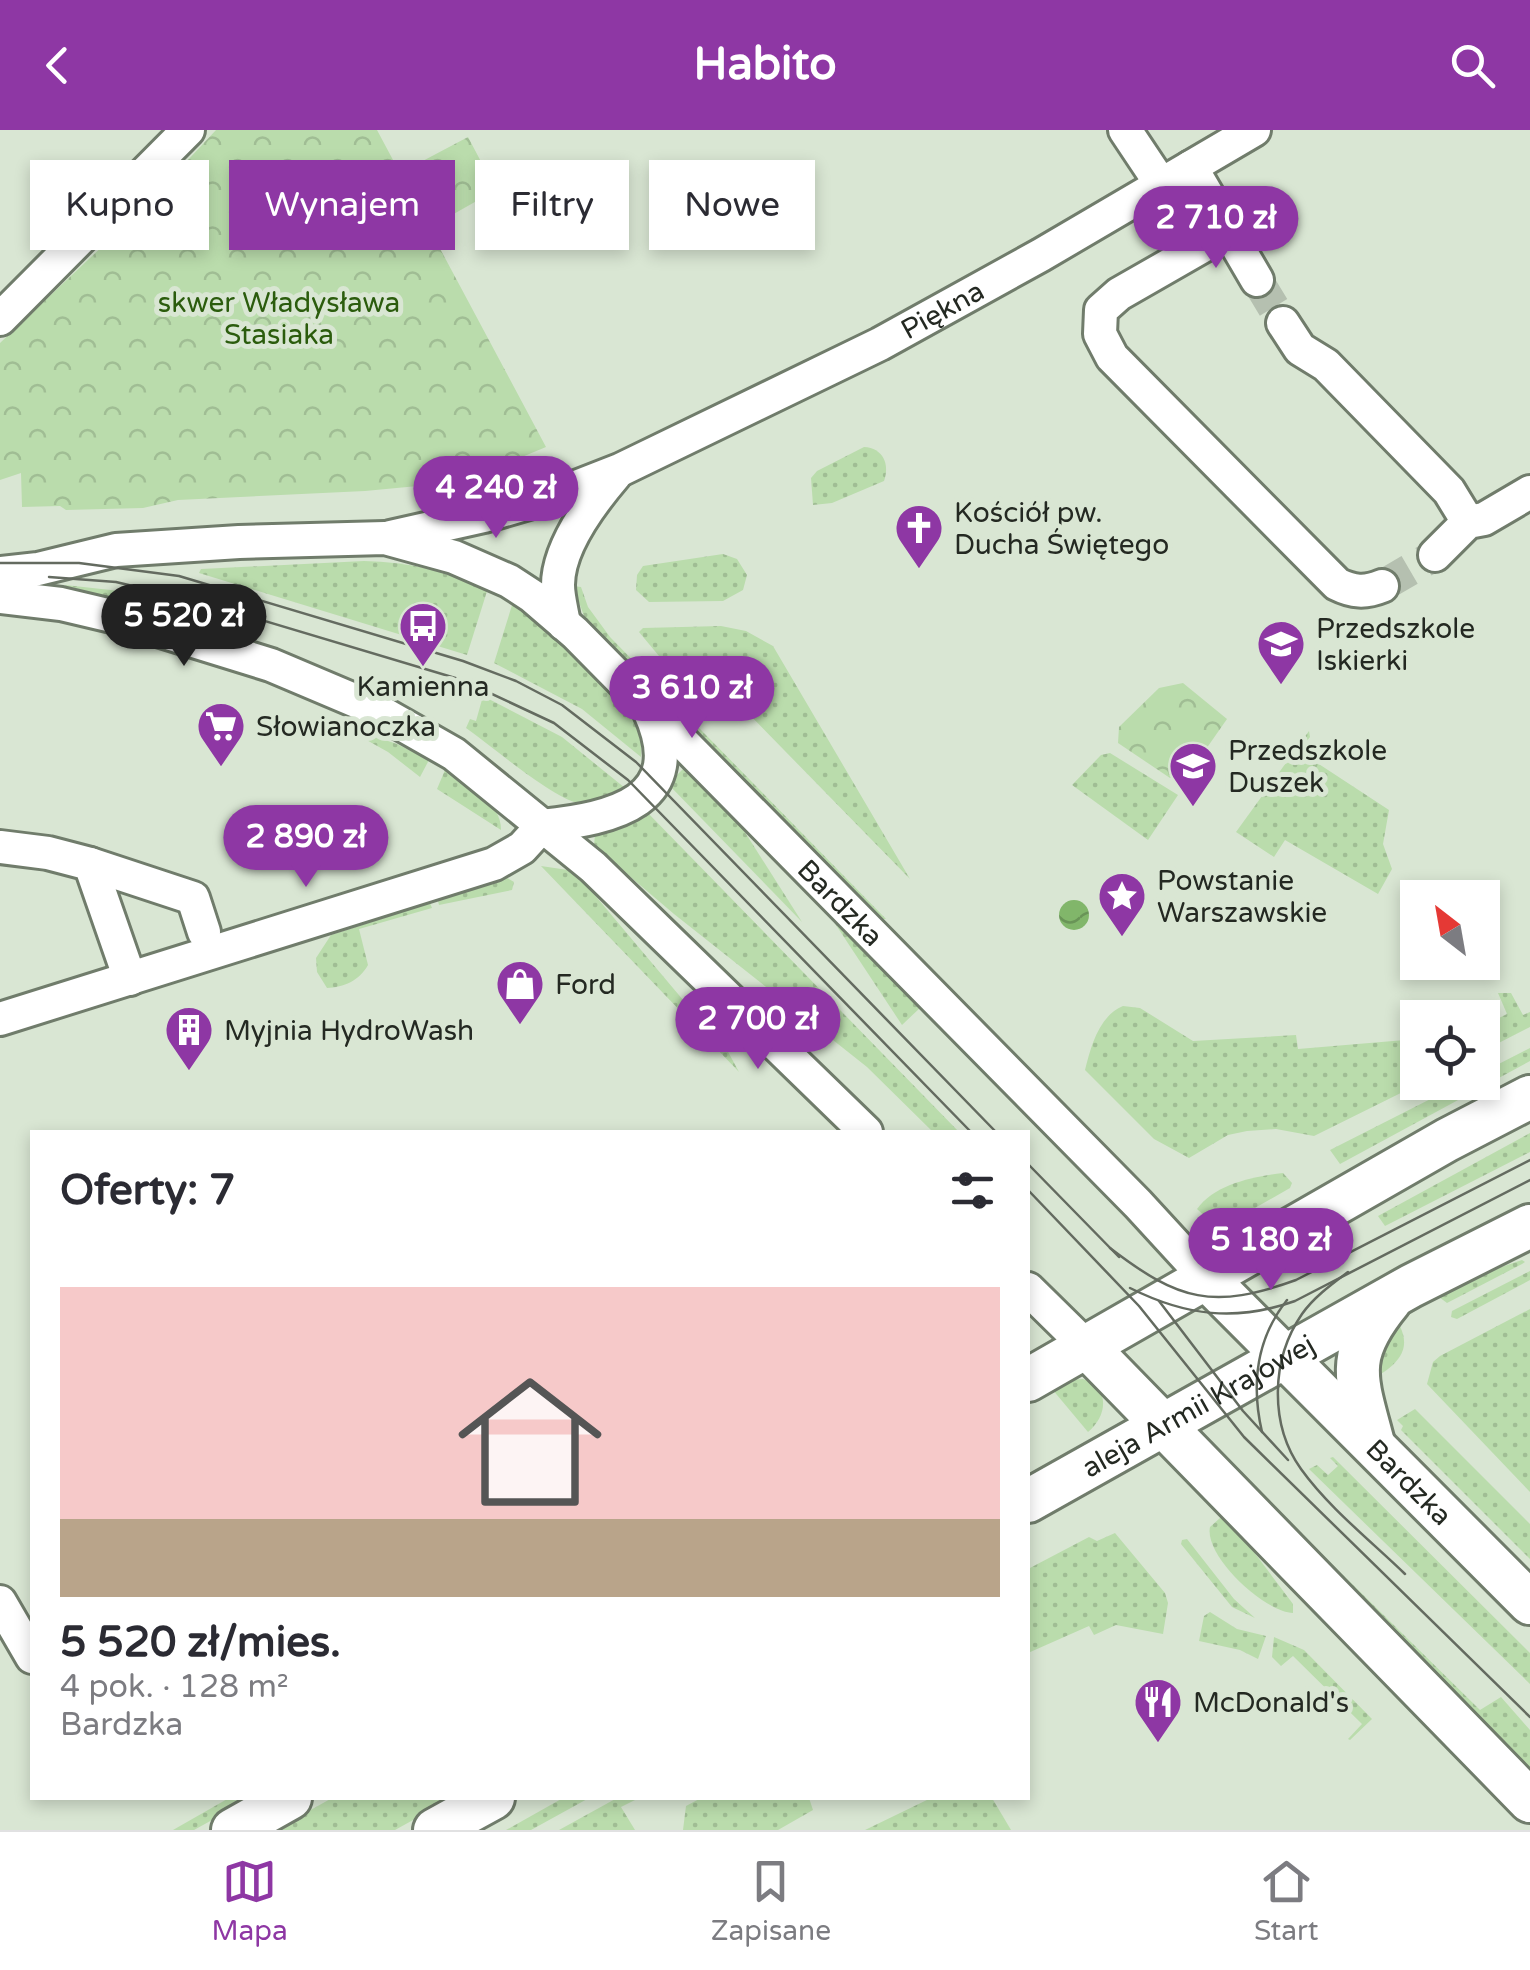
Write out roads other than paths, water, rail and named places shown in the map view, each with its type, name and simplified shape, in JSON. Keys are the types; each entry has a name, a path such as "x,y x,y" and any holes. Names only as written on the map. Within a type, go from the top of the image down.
{"main road":[{"path":"1030,1379 1447,1140 1530,1097"},
{"name":"aleja Armii Krajowej","path":"1030,1500 1392,1297 1530,1226"},
{"name":"Bardzka","path":"1206,1278 1530,1602"},
{"path":"1373,1444 1356,1372 1362,1341 1392,1297"},
{"path":"1086,1346 1530,1802"},
{"path":"232,1830 286,1800"},
{"path":"435,1830 488,1800"}],"street":[{"path":"0,319 188,130"},
{"path":"1126,130 1161,184"},
{"name":"Piękna","path":"385,538 507,509 620,470 880,344 1254,130"},
{"path":"1191,167 1257,280"},
{"path":"1228,230 1119,294 1101,310 1100,334 1112,357 1337,584 1352,591 1382,586"},
{"path":"1283,323 1300,349 1326,366 1449,491 1468,522"},
{"name":"Piękna","path":"564,624 558,583 566,552 588,506 620,470"},
{"path":"1435,554 1468,522 1484,519 1530,492"},
{"name":"Bardzka","path":"0,573 116,550 385,538 454,557 509,581 564,624 647,706 1138,1204 1206,1278"},
{"path":"0,554 38,568"},
{"path":"0,597 60,604 164,630 271,665 375,708 454,754 593,867 864,1130"},
{"path":"0,1019 494,864 522,848 542,826 603,818 644,796 657,773 661,741 647,706"},
{"path":"0,847 48,853 90,864 194,898 204,932"},
{"path":"90,864 130,980"},
{"path":"1030,1292 1086,1346"},
{"path":"0,1602 30,1654"}],"water":[{"path":"1074,900 1085,904 1089,915 1085,926 1074,930 1063,926 1059,915 1063,904"}],"tunnel":[{"path":"1257,280 1283,323"},
{"path":"1382,586 1435,555"}],"tram line":[{"path":"0,563 79,563 179,576 463,661 516,681 562,705 636,762 994,1130"},
{"path":"49,577 116,582 208,604 462,680 554,723 628,780 969,1130"},
{"path":"1110,1248 1156,1280 1177,1289 1219,1297 1242,1295 1296,1280 1530,1160"},
{"path":"1030,1166 1119,1257"},
{"path":"1130,1288 1171,1305 1211,1313 1273,1308 1295,1301 1530,1180"},
{"path":"1030,1192 1139,1306 1244,1437 1530,1717"},
{"path":"1348,1272 1312,1302 1292,1332 1280,1371 1279,1412 1283,1432 1301,1469 1337,1511 1405,1574"},
{"path":"1262,1432 1257,1397 1259,1363 1268,1330 1287,1300"},
{"path":"1159,1301 1243,1411 1288,1460"}],"place":[{"name":"Kościół pw. Ducha Świętego","path":"919,570"},
{"name":"Kamienna","path":"423,668"},
{"name":"Przedszkole Iskierki","path":"1281,686"},
{"name":"Słowianoczka","path":"221,768"},
{"name":"Przedszkole Duszek","path":"1193,808"},
{"name":"Powstanie Warszawskie","path":"1122,938"},
{"name":"Ford","path":"520,1026"},
{"name":"Myjnia HydroWash","path":"189,1072"},
{"name":"McDonald's","path":"1158,1744"}],"park label":[{"name":"skwer Władysława Stasiaka","path":"279,318"}]}
